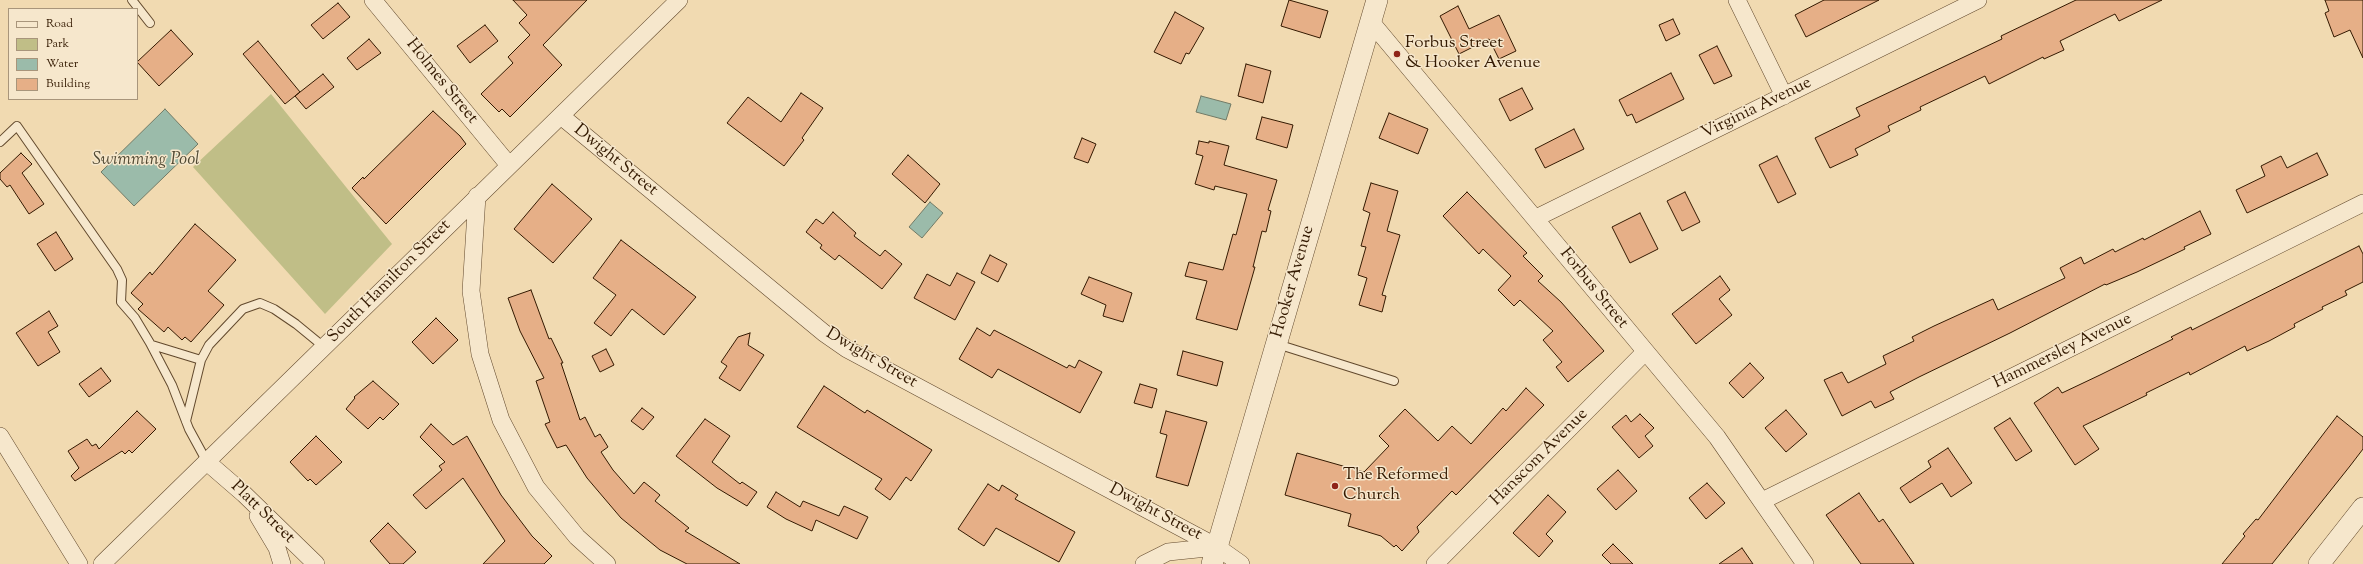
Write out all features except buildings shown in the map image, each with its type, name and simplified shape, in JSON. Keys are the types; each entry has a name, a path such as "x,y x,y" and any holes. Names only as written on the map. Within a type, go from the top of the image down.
{"street":[{"name":"Holmes Street","path":"373,0 508,164"},
{"name":"South Hamilton Street","path":"102,564 324,347 508,164 561,116 678,0"},
{"name":"Hooker Avenue","path":"1215,555 1377,0"},
{"path":"1736,0 1784,96"},
{"name":"Virginia Avenue","path":"1536,218 1978,0"},
{"name":"Forbus Street","path":"1371,22 1536,218 1645,352 1717,437 1805,564"},
{"name":"Dwight Street","path":"561,116 824,333 847,349 1215,555"},
{"path":"477,196 471,291 480,354 501,420 536,487 577,537 607,564"},
{"name":"Hammersley Avenue","path":"1762,501 2363,203"},
{"name":"Hanscom Avenue","path":"1435,564 1645,352"},
{"path":"0,436 79,564"},
{"name":"Platt Street","path":"207,462 244,494 316,564"},
{"path":"244,494 276,548 282,564"},
{"path":"2318,564 2363,508"},
{"path":"1144,564 1168,552 1215,555 1241,564"}],"lane":[{"path":"132,0 150,23"},
{"path":"0,142 17,126 117,269 122,280 121,302 135,318 152,346 186,421 207,462"},
{"path":"186,421 201,360 210,346 243,310 260,303 274,309 291,320 324,347"},
{"path":"1276,343 1394,381"},
{"path":"152,346 201,360"}],"green space":[{"path":"271,94 392,244 325,314 193,167"}],"water":[{"path":"1201,96 1231,104 1226,120 1196,112"},
{"name":"Swimming Pool","path":"165,109 198,144 134,206 101,172"},
{"path":"930,202 943,213 922,238 909,227"}],"place":[{"name":"Forbus Street & Hooker Avenue","path":"1397,54"},
{"name":"The Reformed Church","path":"1335,486"}]}
